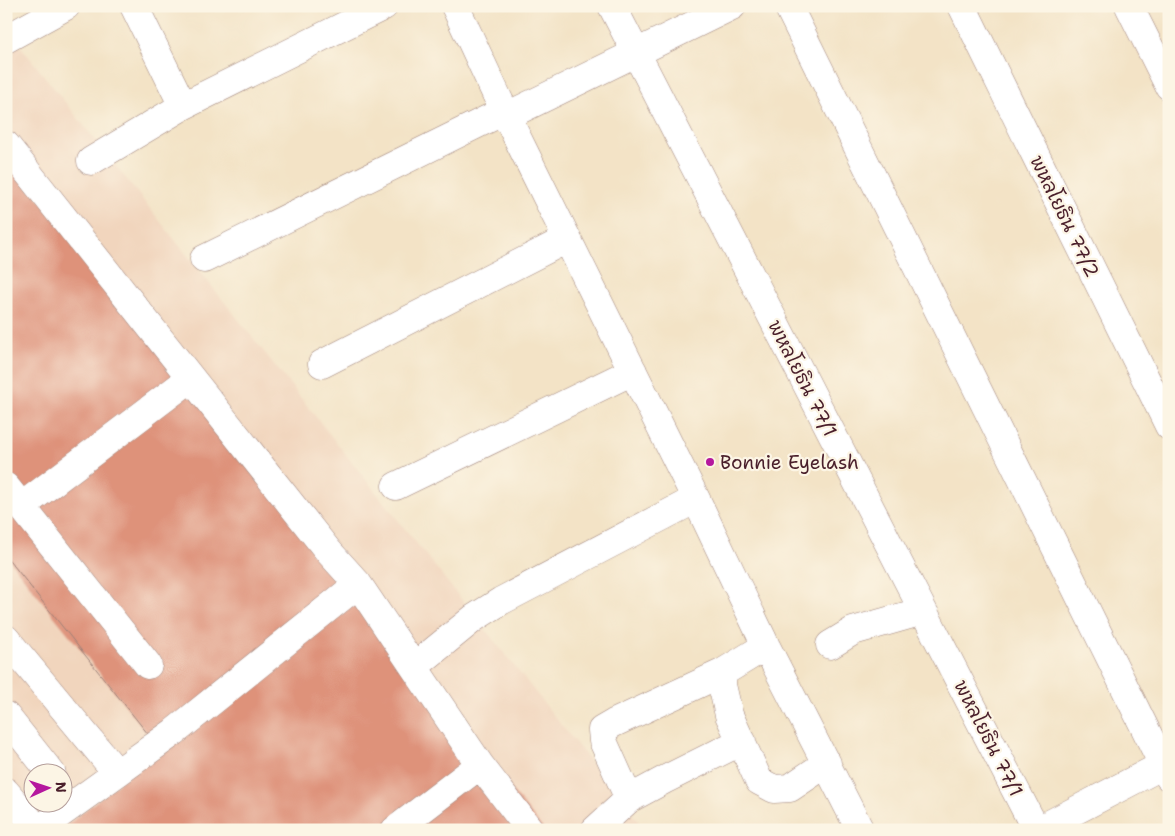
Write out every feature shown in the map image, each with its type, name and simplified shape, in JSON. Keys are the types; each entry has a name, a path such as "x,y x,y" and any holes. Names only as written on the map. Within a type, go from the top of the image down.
{"street":[{"path":"6,39 66,6"},
{"path":"134,6 183,106"},
{"path":"90,161 183,106 384,6"},
{"path":"455,6 766,646 860,830"},
{"name":"พหลโยธิน 77/1","path":"612,6 1037,830"},
{"path":"204,259 732,6"},
{"path":"788,6 1167,768 1037,830"},
{"name":"พหลโยธิน 77/2","path":"962,6 1169,426"},
{"path":"1130,6 1169,86"},
{"path":"6,145 329,552 358,584 480,765 530,830"},
{"path":"322,364 567,239"},
{"path":"396,486 633,371"},
{"path":"148,665 14,496 191,378"},
{"path":"414,667 474,618 501,601 696,499"},
{"path":"72,794 117,773 174,732 358,584"},
{"path":"830,645 853,631 923,611"},
{"path":"6,639 117,773"},
{"path":"629,799 603,741 602,730 722,673 766,646"},
{"path":"722,673 722,685 729,715 760,781 774,789 790,788 827,763"},
{"path":"6,716 44,764"},
{"path":"595,830 629,799 742,741"},
{"path":"395,830 480,765"},
{"path":"6,792 38,830 52,814"}],"shaded area":[{"path":"6,28 645,830 6,830"}],"building":[{"path":"6,157 544,830 61,830 160,749 6,556"}],"place":[{"name":"Bonnie Eyelash","path":"710,462"}]}
